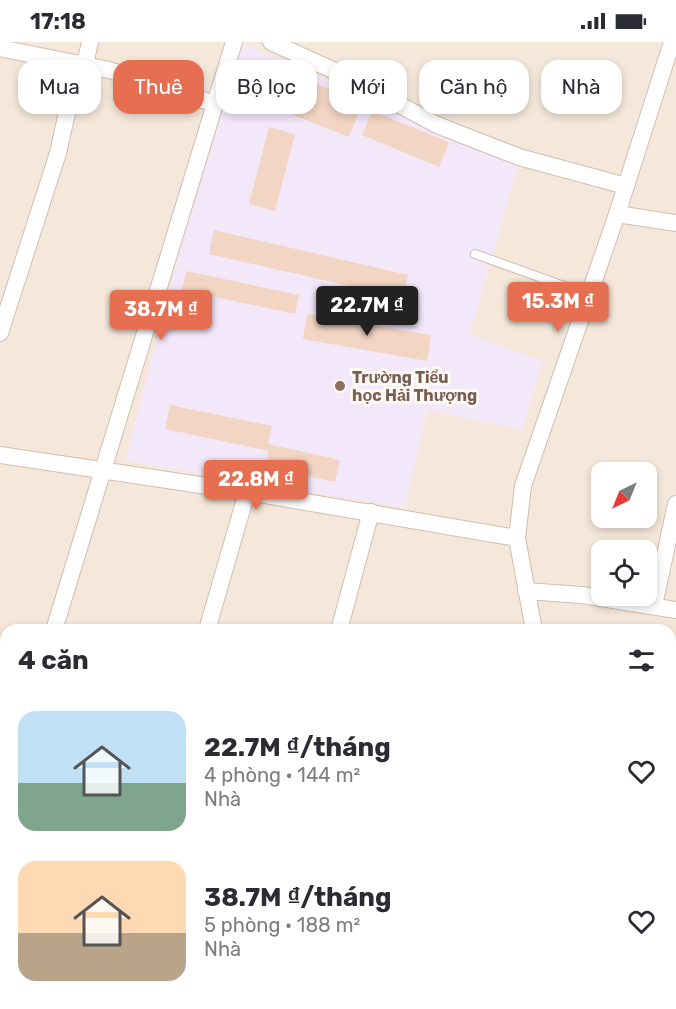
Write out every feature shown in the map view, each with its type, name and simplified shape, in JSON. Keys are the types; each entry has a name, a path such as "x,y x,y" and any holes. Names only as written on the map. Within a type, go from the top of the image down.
{"street":[{"path":"83,60 90,42"},
{"path":"56,624 234,42"},
{"path":"271,42 348,77 437,125 519,157 626,186"},
{"path":"533,624 517,538 523,486 617,214 672,42"},
{"path":"0,48 62,60"},
{"path":"101,69 137,78 215,104"},
{"path":"0,333 69,114"},
{"path":"617,214 676,223"},
{"path":"0,455 247,492 517,538"},
{"path":"209,624 247,492"},
{"path":"657,591 676,504"},
{"path":"341,624 371,512"},
{"path":"526,591 591,596"},
{"path":"657,606 676,610"}],"lane":[{"path":"475,254 589,295"}],"shaded area":[{"path":"0,42 676,42 676,624 0,624"},
{"path":"243,44 282,60 238,60"},
{"path":"317,75 329,80 329,114 407,114 407,112 520,159 470,335 543,361 522,430 428,410 405,508 125,461 177,262 222,114 317,114"}],"building":[{"path":"317,84 329,89 329,114 358,114 349,137 291,114 317,114"},
{"path":"371,114 379,114 449,142 439,167 362,135"},
{"path":"269,127 295,134 275,211 249,204"},
{"path":"214,230 408,275 403,298 209,254"},
{"path":"186,271 299,295 295,314 182,290"},
{"path":"307,314 431,335 427,361 303,339"},
{"path":"170,405 272,426 268,444 340,460 335,482 266,467 269,451 165,429"}],"place":[{"name":"Trường Tiểu học Hải Thượng","path":"340,386"}]}
